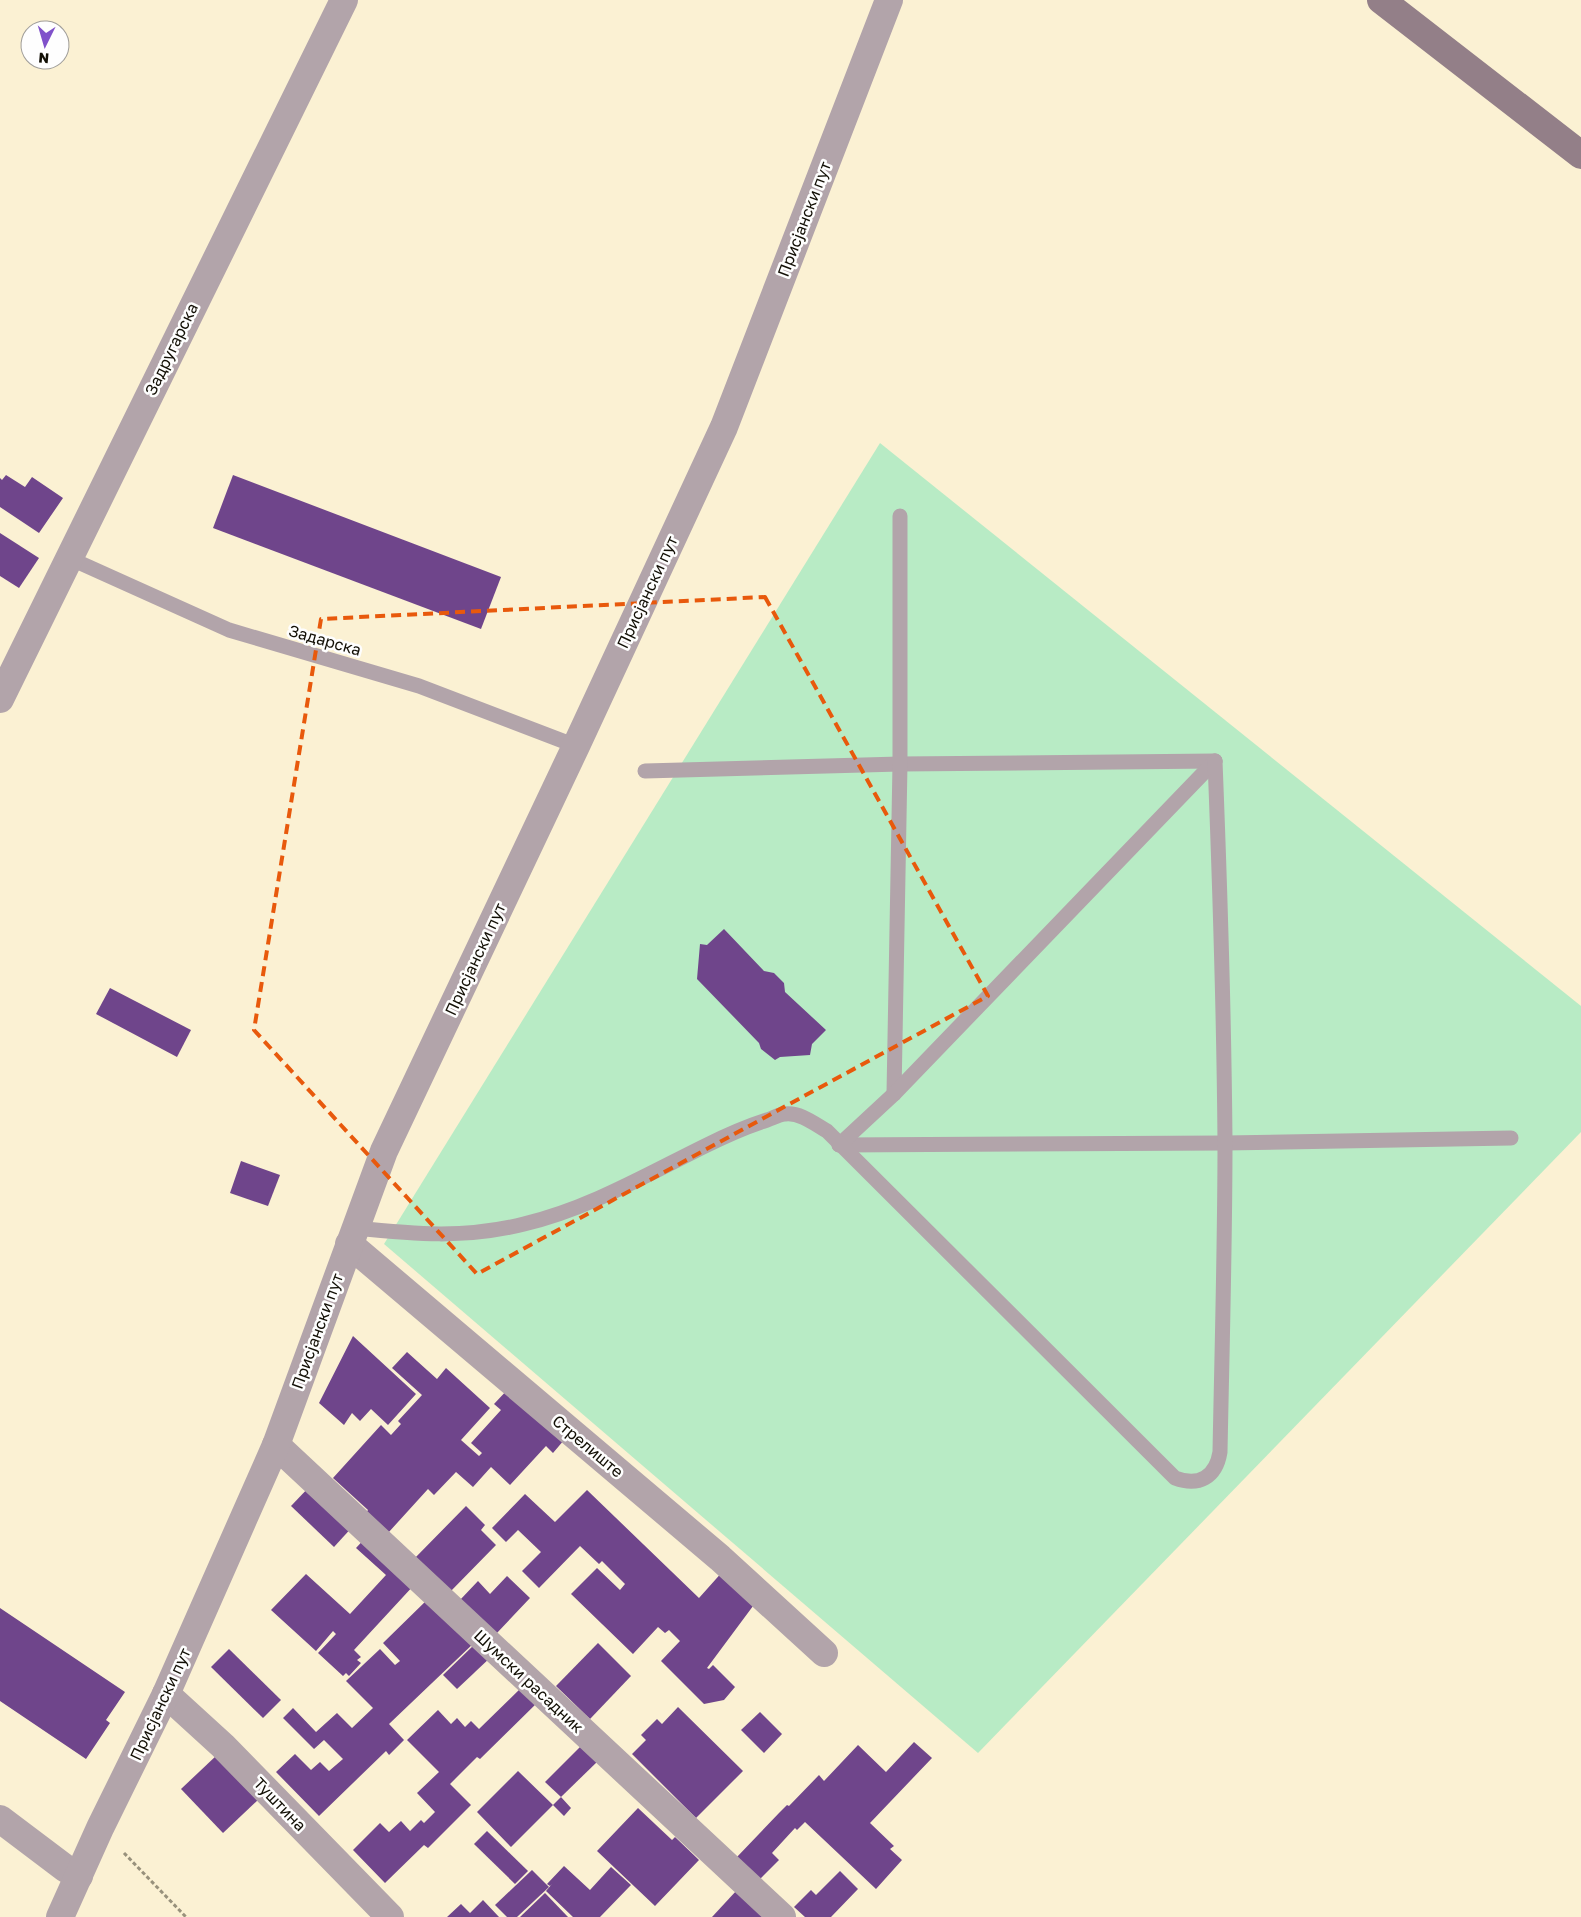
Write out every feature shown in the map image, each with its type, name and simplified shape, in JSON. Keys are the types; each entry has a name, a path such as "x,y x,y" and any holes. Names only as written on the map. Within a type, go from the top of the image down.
{"main road":[{"path":"1380,0 1581,156"}],"street":[{"name":"Задругарска","path":"0,699 344,0"},
{"name":"Присјански пут","path":"60,1917 100,1828 166,1694 276,1445 384,1151 576,746 724,427 889,0"},
{"name":"Стрелиште","path":"352,1236 720,1558 824,1653"},
{"name":"Шумски расадник","path":"276,1445 782,1917"},
{"name":"Туштина","path":"166,1694 223,1746 390,1917"},
{"path":"0,1818 65,1868 79,1876"}],"lane":[{"path":"894,1094 900,764 900,516"},
{"name":"Задарска","path":"69,558 229,630 419,686 576,746"},
{"path":"645,771 900,764 1215,761"},
{"path":"839,1145 894,1094 1215,761"},
{"path":"352,1236 457,1234 491,1231 556,1216 588,1204 741,1129 786,1113 811,1121 826,1131 1175,1478 1186,1482 1207,1477 1214,1470 1220,1452 1225,1143 1222,952 1215,761"},
{"path":"839,1145 1225,1143 1510,1138"}],"path":[{"path":"100,1828 186,1917"}],"highlighted area":[{"path":"765,597 988,996 477,1274 254,1030 321,619"}],"green space":[{"path":"880,443 1581,1006 1581,1132 978,1753 384,1244"}],"building":[{"path":"6,475 25,487 32,477 63,498 39,533 0,507 0,478 2,480"},
{"path":"233,475 501,577 481,629 213,528"},
{"path":"0,533 39,558 19,588 0,576"},
{"path":"724,929 764,971 774,973 784,983 785,992 826,1030 812,1044 810,1055 780,1057 775,1060 761,1049 759,1043 697,979 700,944 707,945"},
{"path":"110,988 191,1030 177,1057 96,1014"},
{"path":"241,1161 280,1175 268,1206 230,1193"},
{"path":"353,1336 416,1394 388,1425 371,1409 360,1421 352,1413 344,1425 319,1403"},
{"path":"407,1352 437,1379 446,1368 490,1408 461,1440 479,1456 482,1453 471,1443 501,1410 494,1404 512,1385 570,1433 553,1453 546,1446 510,1485 491,1467 473,1487 456,1472 434,1495 428,1489 388,1533 366,1513 368,1510 333,1478 381,1425 391,1435 401,1424 398,1421 422,1395 392,1368"},
{"path":"312,1484 355,1524 334,1547 291,1506"},
{"path":"587,1490 699,1598 724,1570 756,1602 707,1668 709,1669 713,1665 735,1687 724,1700 704,1704 661,1661 680,1641 669,1630 665,1633 658,1627 633,1654 571,1594 597,1568 620,1590 625,1584 602,1561 599,1564 580,1546 539,1588 522,1571 541,1552 518,1530 506,1542 492,1528 525,1494 555,1522"},
{"path":"466,1506 485,1525 481,1530 496,1545 449,1593 414,1559"},
{"path":"370,1533 415,1584 354,1650 361,1657 357,1660 361,1663 349,1676 346,1673 343,1676 318,1653 336,1634 333,1631 316,1651 271,1610 306,1574 350,1614 386,1575 356,1548"},
{"path":"507,1576 530,1598 496,1634 460,1600 478,1581 490,1594"},
{"path":"430,1597 475,1642 389,1724 404,1740 389,1755 386,1751 319,1816 276,1772 295,1754 311,1770 320,1762 329,1771 343,1759 324,1740 314,1749 283,1718 293,1708 316,1732 337,1713 352,1728 373,1708 346,1681 380,1649 395,1665 400,1661 383,1643"},
{"path":"0,1608 125,1692 106,1720 110,1723 86,1759 0,1701"},
{"path":"477,1642 492,1656 457,1689 443,1675"},
{"path":"598,1643 631,1676 590,1719 556,1686"},
{"path":"229,1649 281,1700 263,1718 211,1667"},
{"path":"523,1686 539,1701 480,1759 477,1757 450,1784 471,1805 428,1848 424,1845 385,1883 353,1850 380,1823 389,1832 401,1821 410,1831 421,1820 424,1823 435,1812 417,1793 439,1772 407,1740 438,1710 451,1724 457,1718 465,1727 471,1721 479,1729"},
{"path":"678,1707 743,1771 696,1818 632,1754 646,1740 641,1735 657,1719 662,1724"},
{"path":"760,1712 782,1734 764,1753 741,1730"},
{"path":"914,1742 932,1758 870,1823 894,1846 890,1849 902,1860 876,1889 805,1822 797,1830 795,1828 772,1853 779,1860 759,1880 736,1858 819,1775 824,1781 858,1745 886,1772"},
{"path":"583,1744 599,1760 561,1797 545,1782"},
{"path":"217,1755 259,1799 223,1833 181,1789"},
{"path":"518,1771 553,1805 511,1847 477,1812"},
{"path":"561,1797 571,1808 564,1816 553,1805"},
{"path":"638,1808 672,1840 675,1837 699,1860 655,1906 597,1851"},
{"path":"487,1831 528,1871 515,1884 474,1844"},
{"path":"564,1866 590,1890 611,1867 631,1885 600,1917 573,1917 546,1891 552,1884 550,1886 547,1884"},
{"path":"532,1870 549,1887 517,1917 507,1917 495,1905"},
{"path":"840,1871 858,1889 831,1917 805,1917 794,1907 811,1890 816,1895"},
{"path":"737,1890 767,1917 712,1917"},
{"path":"545,1893 568,1917 520,1917"},
{"path":"483,1900 499,1917 447,1917 461,1904 470,1913"}]}
